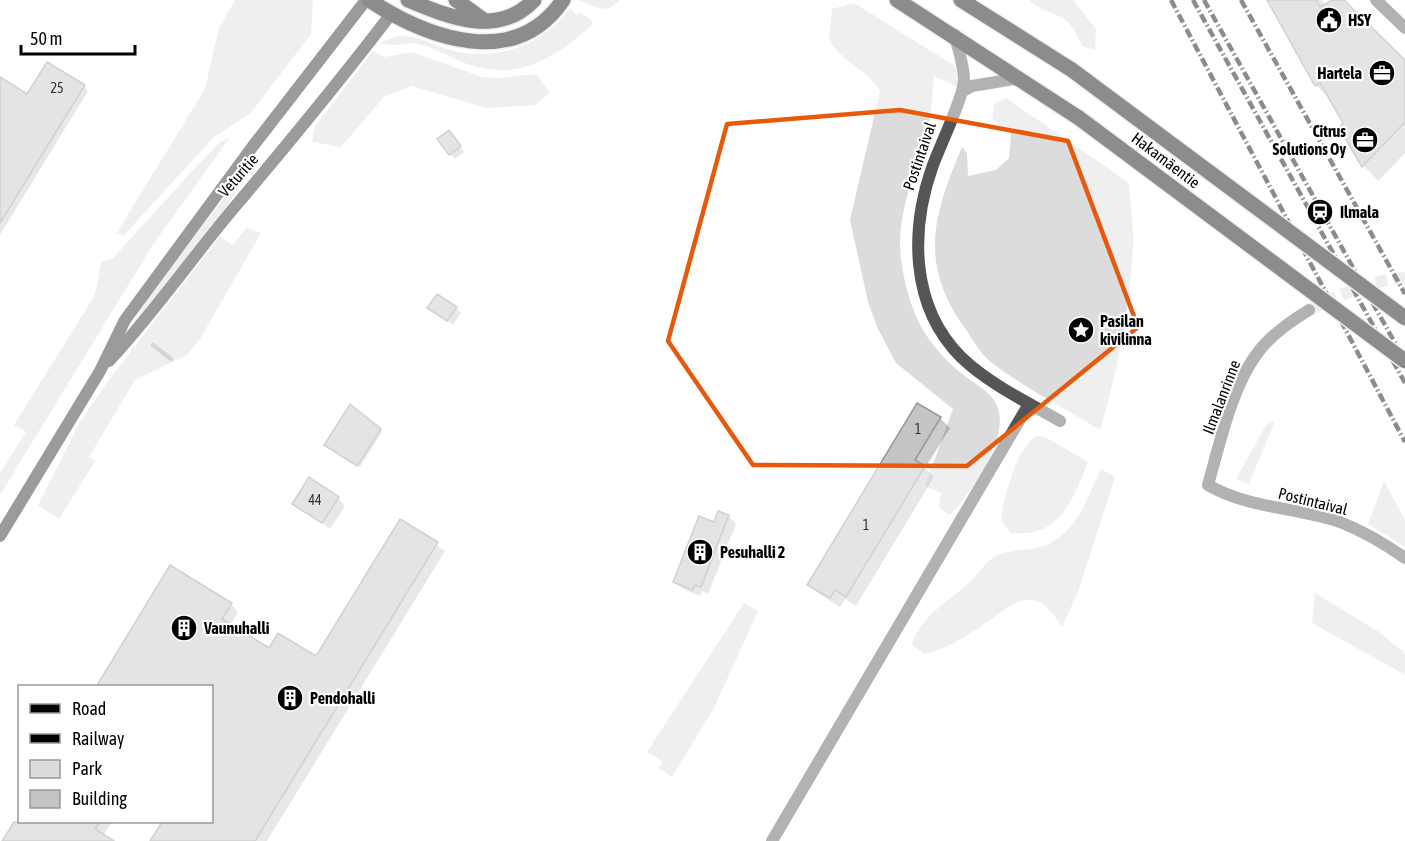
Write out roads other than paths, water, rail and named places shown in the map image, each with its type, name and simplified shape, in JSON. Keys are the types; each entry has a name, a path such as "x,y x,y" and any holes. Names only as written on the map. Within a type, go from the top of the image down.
{"main road":[{"path":"368,0 391,14 452,39 492,43 526,33 563,0"},
{"name":"Veturitie","path":"0,536 100,371 132,311 253,146 368,0"},
{"name":"Veturitie","path":"100,371 138,330 232,210 359,58 400,0"},
{"path":"408,0 467,22 504,20 520,13 534,0"},
{"path":"456,0 484,21"},
{"name":"Hakamäentie","path":"897,0 955,35 1079,118 1405,361"},
{"name":"Hakamäentie","path":"961,0 1072,70 1405,318"}],"street":[{"path":"1376,0 1405,28"},
{"path":"955,35 963,71 963,91 972,86 1020,78"},
{"name":"Postintaival","path":"963,91 921,196 917,232 919,272 927,305 944,335 961,357 1029,404 1060,421"},
{"name":"Ilmalanrinne","path":"1208,485 1238,391 1252,362 1272,337 1309,310"},
{"path":"772,841 1029,404"},
{"name":"Postintaival","path":"1208,485 1243,500 1340,522 1376,539 1405,558"}],"waterway":[{"path":"153,345 171,359"}],"tunnel":[{"path":"1309,310 1368,285 1405,278"}],"railway":[{"path":"1171,0 1405,442"},
{"path":"1193,0 1405,383"},
{"path":"1204,0 1405,361"},
{"path":"1241,0 1405,294"}],"place":[{"name":"HSY","path":"1329,20"},
{"name":"Hartela","path":"1382,73"},
{"name":"Citrus Solutions Oy","path":"1365,140"},
{"name":"Ilmala","path":"1320,212"},
{"name":"Pasilan kivilinna","path":"1081,330"},
{"name":"Pesuhalli 2","path":"700,552"},
{"name":"Vaunuhalli","path":"184,628"},
{"name":"Pendohalli","path":"290,698"}]}
